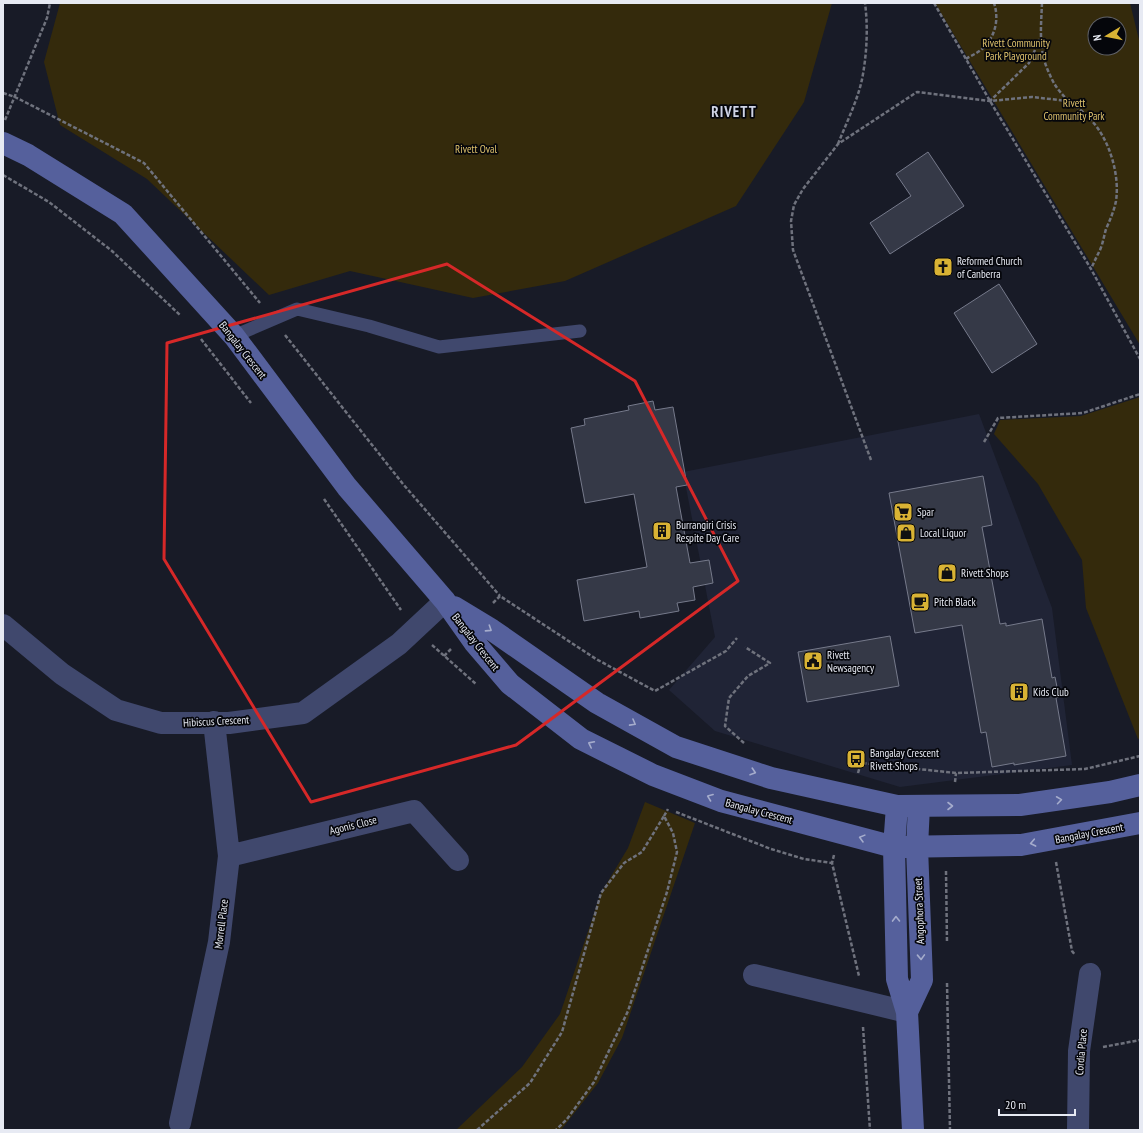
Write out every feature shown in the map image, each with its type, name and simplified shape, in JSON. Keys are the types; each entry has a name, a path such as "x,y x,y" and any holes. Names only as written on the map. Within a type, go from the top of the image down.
{"street":[{"name":"Bangalay Crescent","path":"3,143 28,155 123,214 234,336 348,487 445,601 472,626 597,703 676,747 771,778 897,806 1020,805 1110,792 1140,785"},
{"name":"Hibiscus Crescent","path":"3,625 62,674 116,710 161,724 214,722 230,723 303,712 399,644 445,601"},
{"name":"Bangalay Crescent","path":"472,626 510,684 581,739 653,776 721,801 894,847 1022,846 1140,823"},
{"name":"Morrell Place","path":"180,1123 219,942 228,856 214,722"},
{"name":"Angophora Street","path":"897,806 894,847 896,979 907,1012 913,1130"},
{"name":"Angophora Street","path":"907,1012 922,980 917,847 919,806"},
{"name":"Agonis Close","path":"228,856 414,811 458,860"},
{"name":"Cordia Place","path":"1078,1130 1079,1051 1090,974"},
{"path":"754,975 907,1012"}],"lane":[{"path":"234,336 297,309 369,326 439,347 580,331"}],"path":[{"path":"3,126 47,18 50,3"},
{"path":"865,3 863,75 854,105 838,144 803,189 794,205 791,221 793,250 871,460"},
{"path":"934,3 990,101 1091,269 1140,359"},
{"path":"966,59 984,47 995,31 997,12 994,3"},
{"path":"1042,3 1040,38 1043,58 1049,74 1058,89 1069,101 1091,119 1109,151 1116,170 1116,200 1112,216 1100,250 1091,269"},
{"path":"990,101 1029,62 1040,38"},
{"path":"838,144 917,92 990,101 1032,97 1069,101"},
{"path":"3,175 49,202 112,251 186,321"},
{"path":"201,338 254,406"},
{"path":"984,442 998,418 1083,413 1140,394"},
{"path":"320,493 414,630"},
{"path":"444,656 500,596 596,659 655,691 726,651 737,638"},
{"path":"745,744 725,726 729,698 748,676 770,663 746,648"},
{"path":"856,779 861,763 956,773 1085,769 1140,756"},
{"path":"477,1130 530,1083 562,1032 601,893 624,863 642,852 668,809"},
{"path":"556,1130 567,1119 594,1082 628,1011 667,892 677,852 673,833 664,816"},
{"path":"1051,840 1072,950 1090,974"},
{"path":"946,871 947,949"},
{"path":"947,981 950,1130"},
{"path":"1079,1051 1140,1040"}],"highlighted area":[{"path":"447,264 635,381 738,581 516,745 311,802 164,559 167,343"}],"shaded area":[{"name":"Rivett Shops","path":"979,414 1052,608 1072,765 900,787 715,731 669,690 715,637 683,472"}],"green space":[{"name":"Rivett Oval","path":"60,3 832,3 804,102 736,206 565,281 473,298 350,271 269,295 147,179 60,125 44,62"},
{"name":"Rivett Community Park","path":"935,3 1130,3 1140,44 1140,345"},
{"path":"1140,397 1140,738 1138,739 1086,608 1082,560 1038,484 994,434 1000,420 1081,416"},
{"path":"645,802 695,823 622,1038 598,1083 561,1130 456,1130 522,1067 560,1014 601,893 628,848"}],"building":[{"path":"928,152 964,206 890,254 870,223 911,196 896,174"},
{"path":"999,284 1037,344 992,373 954,313"},
{"name":"Burrangiri Crisis Respite Day Care","path":"653,401 655,410 673,407 687,485 676,487 690,563 709,560 713,583 693,587 695,600 677,603 679,611 640,618 639,611 584,621 577,580 647,567 634,494 585,503 571,428 585,425 584,419 629,410 628,406"},
{"path":"983,476 992,525 982,527 1000,624 1006,623 1006,626 1042,619 1052,678 1055,677 1059,697 1056,698 1066,756 1014,765 1014,763 992,767 986,732 981,733 962,625 915,633 889,493"},
{"name":"Rivett Newsagency","path":"890,636 899,686 807,702 798,652"}],"place":[{"name":"Reformed Church of Canberra","path":"943,267"},
{"name":"Spar","path":"903,512"},
{"name":"Burrangiri Crisis Respite Day Care","path":"662,531"},
{"name":"Local Liquor","path":"906,533"},
{"name":"Rivett Shops","path":"947,573"},
{"name":"Pitch Black","path":"920,602"},
{"name":"Rivett Newsagency","path":"813,661"},
{"name":"Kids Club","path":"1019,692"},
{"name":"Bangalay Crescent Rivett Shops","path":"856,759"}],"district":[{"name":"RIVETT","path":"734,111"}],"park label":[{"name":"Rivett Community Park Playground","path":"1016,49"}]}
